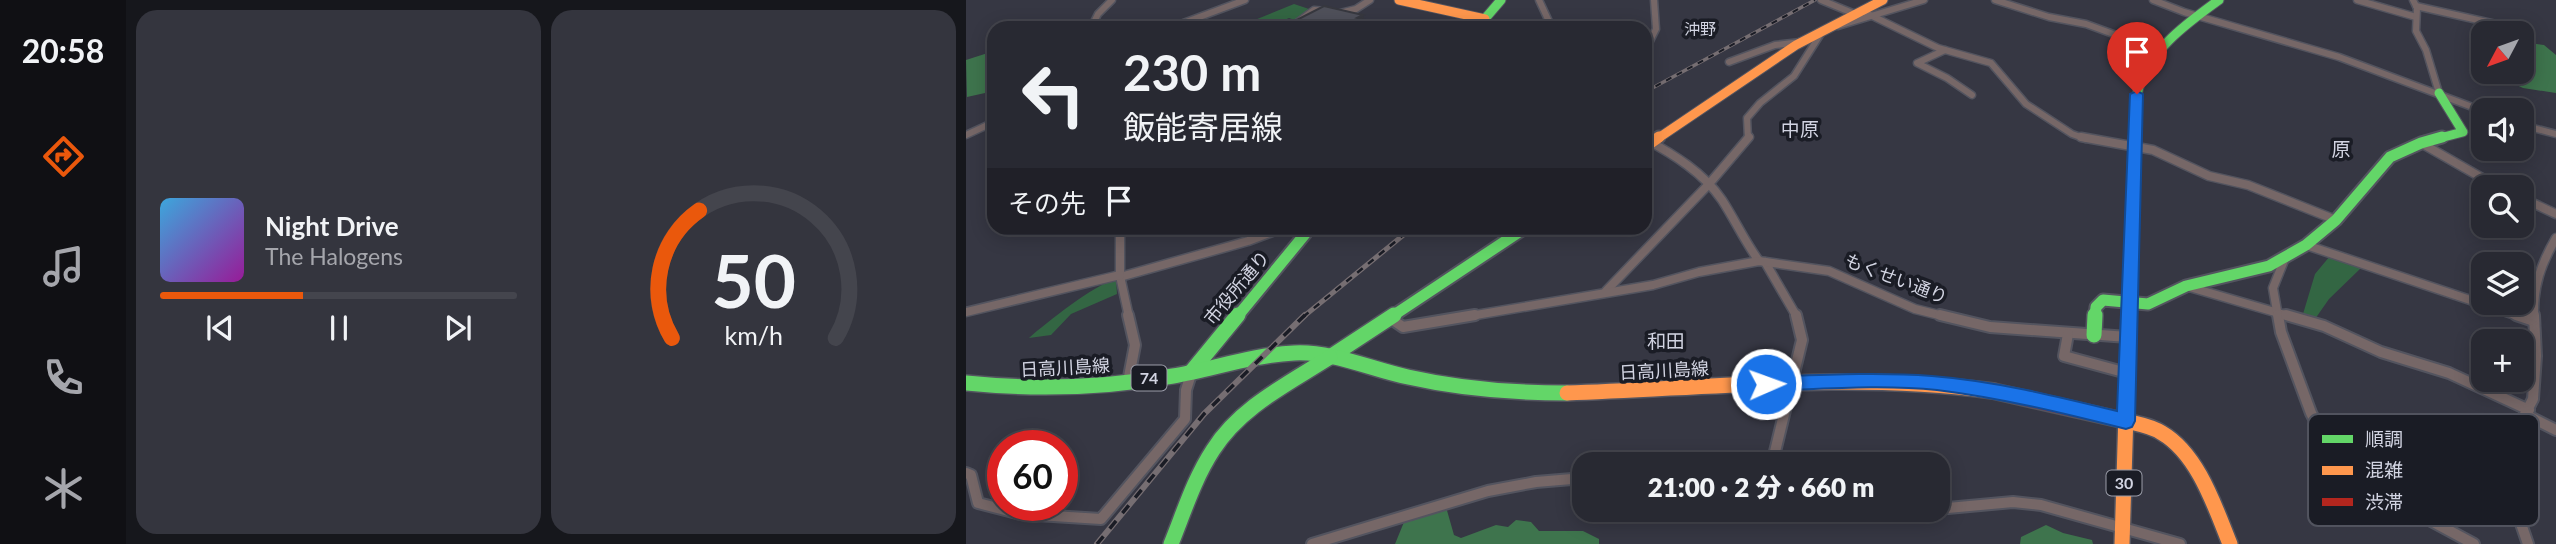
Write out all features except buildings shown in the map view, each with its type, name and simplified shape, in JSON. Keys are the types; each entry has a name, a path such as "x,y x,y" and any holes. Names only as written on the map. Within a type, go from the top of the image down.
{"main road":[{"path":"1399,0 1474,21"},
{"path":"1483,21 1501,0"},
{"path":"1652,140 1801,43 1834,25 1863,14 1884,0"},
{"name":"30","path":"2122,544 2138,88 2157,50 2172,34 2219,0"},
{"path":"2094,335 2098,303 2107,299 2148,304 2186,286 2259,270 2306,245 2336,220 2390,157 2421,143 2463,132 2439,93"},
{"name":"市役所通り","path":"1192,371 1304,235"},
{"path":"1171,544 1209,458 1223,438 1264,401 1514,235"},
{"name":"日高川島線","path":"969,386 1046,388 1128,382 1293,352 1330,357 1418,379 1504,391 1581,392 1903,381 1967,387 2034,398 2159,431 2175,444 2212,504 2230,544"}],"street":[{"path":"1094,21 1112,0"},
{"path":"1189,21 1245,0"},
{"path":"1300,21 1316,10 1345,14 1370,0"},
{"path":"1539,0 1549,21"},
{"path":"1652,37 1656,29 1654,0"},
{"path":"1821,0 1863,14 1945,50 1991,63 2026,104 2071,134 2091,141 2153,150 2209,176 2248,185 2336,220"},
{"path":"1863,14 1923,0"},
{"path":"1996,0 2049,17 2086,23 2157,50"},
{"path":"2153,0 2197,16 2339,57 2471,106"},
{"path":"2357,0 2416,17"},
{"path":"2439,93 2426,50 2416,32 2415,3 2486,21"},
{"path":"1605,292 1709,184 1750,136 1747,118 1760,103 1794,76 1820,35 1818,33"},
{"path":"1729,62 1762,49 1793,41 1801,43"},
{"path":"1945,50 1917,62 1972,95"},
{"path":"966,135 987,125"},
{"path":"2534,128 2556,134"},
{"path":"2421,143 2452,157 2475,175"},
{"path":"1652,146 1709,184 1721,198 1744,242 1762,262 1799,321 1802,340 1775,452"},
{"path":"2534,204 2556,214"},
{"path":"1120,235 1123,300 1135,345 1128,382"},
{"path":"966,313 1120,276 1264,235"},
{"path":"2528,412 2538,367 2533,321 2534,285 2539,268 2556,238"},
{"path":"2306,245 2533,321"},
{"path":"2285,258 2273,288 2277,311 2281,332 2301,389 2313,414"},
{"name":"もくせい通り","path":"1390,318 1403,327 1762,262 1829,271 1936,315 2015,331 2128,337"},
{"path":"2186,286 2323,326 2381,352 2449,373 2531,414"},
{"path":"2068,334 2064,356 2127,373"},
{"path":"966,473 971,475 978,503 1021,514 1101,519 1185,419 1186,390 1192,371"},
{"path":"2539,419 2556,430"},
{"path":"1312,544 1333,535 1433,506 1531,482 1572,479"},
{"path":"1950,508 2013,502 2041,505 2180,544"},
{"path":"2440,526 2474,544"},
{"path":"2522,526 2528,544"}],"green space":[{"path":"1294,4 1312,10 1297,21 1289,18 1283,21 1252,21"},
{"path":"2534,44 2544,45 2556,55 2556,93 2523,88 2515,84 2534,84"},
{"path":"987,53 987,93 967,97 966,60"},
{"path":"2330,256 2362,267 2329,299 2315,319 2303,314 2315,274"},
{"path":"1116,279 1117,294 1071,314 1051,335 1029,338 1084,296"},
{"path":"1446,507 1454,535 1461,538 1496,525 1508,527 1516,520 1531,522 1539,531 1583,531 1599,539 1599,544 1395,544 1404,522"},
{"path":"2046,525 2063,533 2092,540 2093,544 2020,544 2021,537"}],"railway":[{"path":"1652,88 1815,0"},
{"path":"1303,317 1403,235"},
{"path":"1097,544 1204,414 1305,315"}],"traffic: fast":[{"path":"1483,21 1501,0"},
{"path":"2130,296 2137,94 2151,64 2170,40 2219,0"},
{"path":"2094,335 2096,307 2103,300 2148,304 2186,286 2269,266 2306,245 2336,220 2390,157 2421,143 2463,132 2439,93"},
{"path":"1192,371 1304,235"},
{"path":"1330,357 1514,235"},
{"path":"966,383 1018,387 1096,386 1173,376 1263,357 1307,353 1444,384 1525,393 1567,393"},
{"path":"1171,544 1199,475 1213,449 1233,424 1259,403 1330,357"}],"traffic: slow":[{"path":"1399,0 1485,19"},
{"path":"1652,142 1796,45 1883,0"},
{"path":"2122,544 2130,296"},
{"path":"1567,393 1833,380 1887,380 1993,391"},
{"path":"2126,421 2158,430 2178,446 2204,486 2230,544"}],"traffic: jam":[{"path":"1993,391 2126,421"}],"district":[{"name":"沖野","path":"1700,29"},
{"name":"中原","path":"1800,129"},
{"name":"原","path":"2341,149"},
{"name":"和田","path":"1666,341"}],"route":[{"path":"1766,384 1869,380 1935,383 2034,398 2126,421 2137,94"}]}
